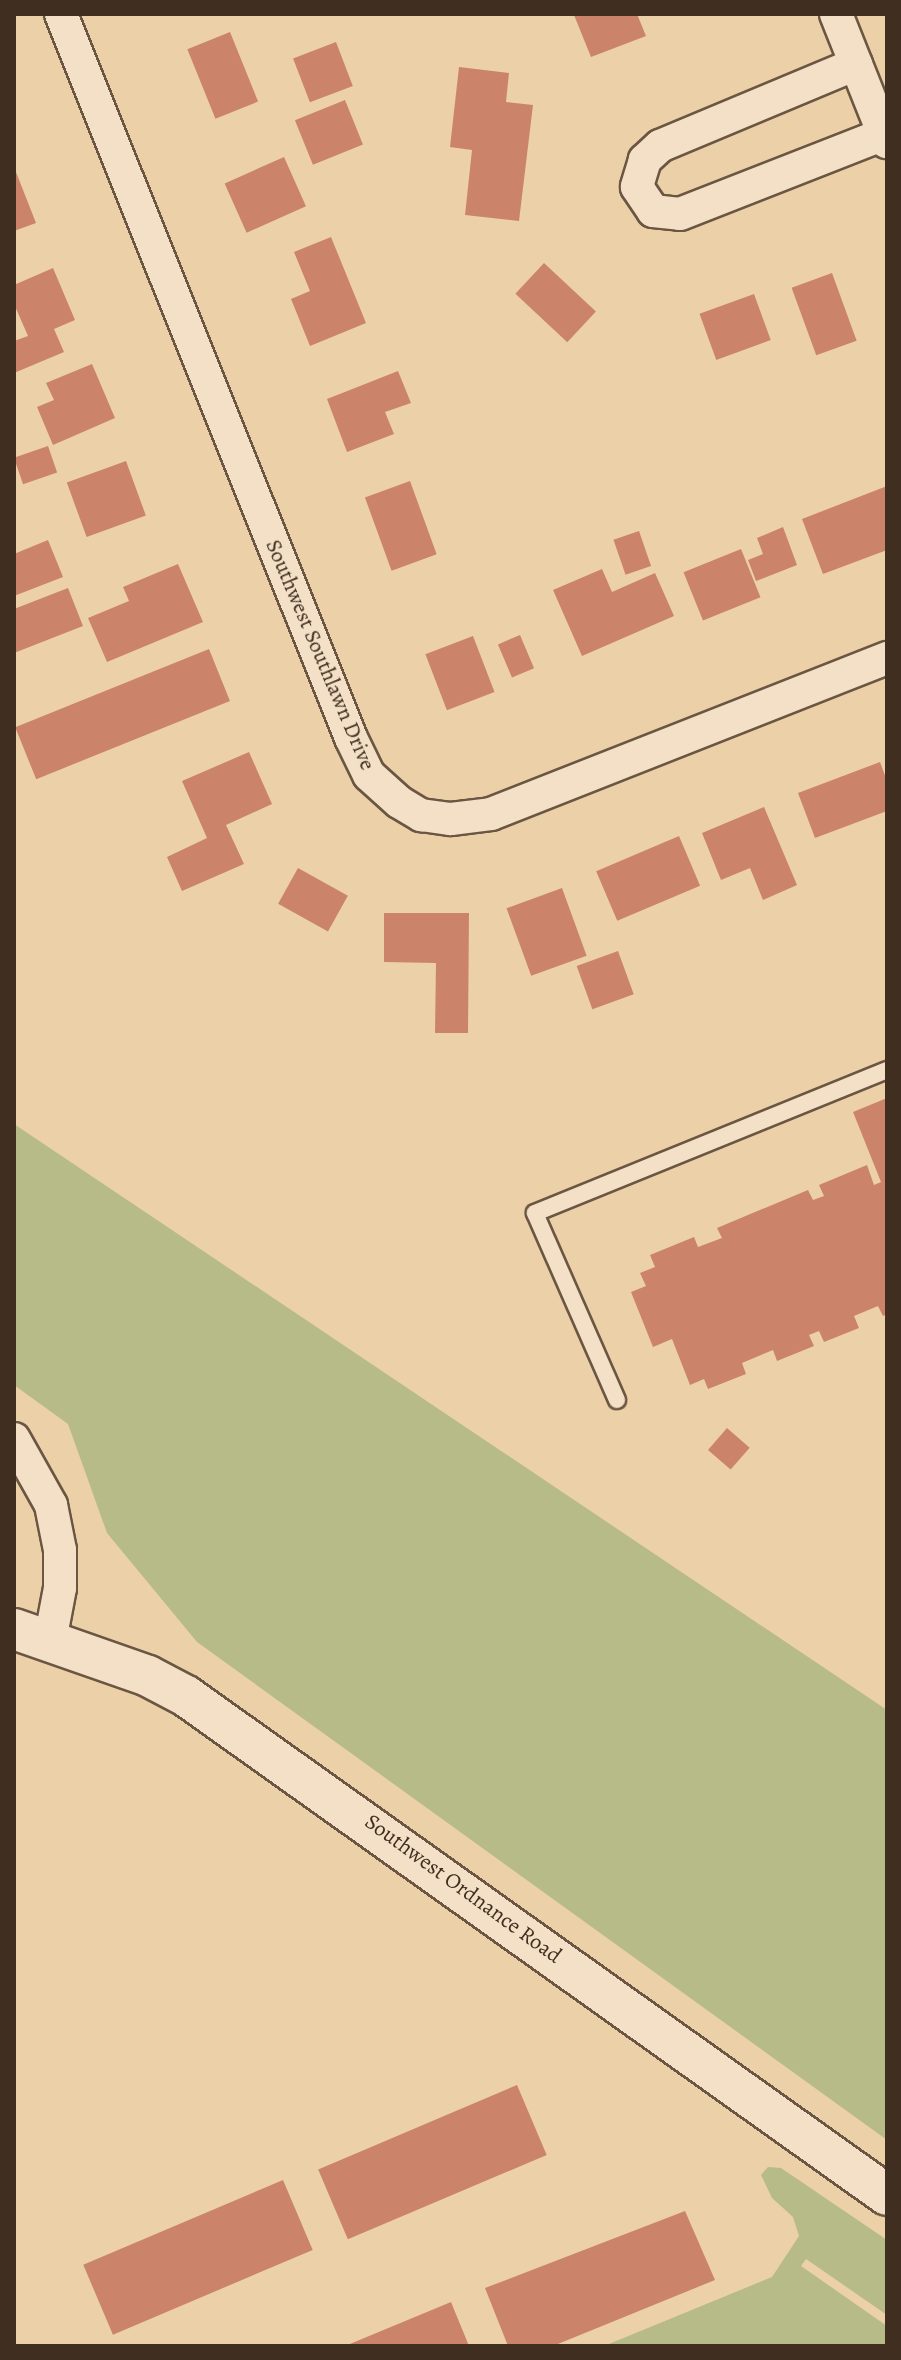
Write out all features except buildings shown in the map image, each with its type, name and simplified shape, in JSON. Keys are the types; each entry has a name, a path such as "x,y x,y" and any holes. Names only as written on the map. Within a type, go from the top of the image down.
{"street":[{"name":"Southwest Southlawn Drive","path":"61,14 351,738 369,775 399,802 421,815 451,819 491,814 887,658"},
{"path":"836,14 886,138 680,214 653,211 637,187 645,160 660,146 856,64"},
{"path":"14,1439 51,1505 60,1550 60,1588 32,1635"},
{"name":"Southwest Ordnance Road","path":"32,1635 148,1676 186,1696 887,2195"}],"lane":[{"path":"617,1400 535,1213 887,1070"}],"green space":[{"path":"14,1124 887,1710 887,2140 197,1642 107,1533 68,1424 14,1385"},
{"path":"768,2167 781,2168 887,2240 887,2315 806,2259 801,2266 887,2326 887,2346 604,2346 772,2277 799,2236 793,2217 772,2198 761,2175"}]}
